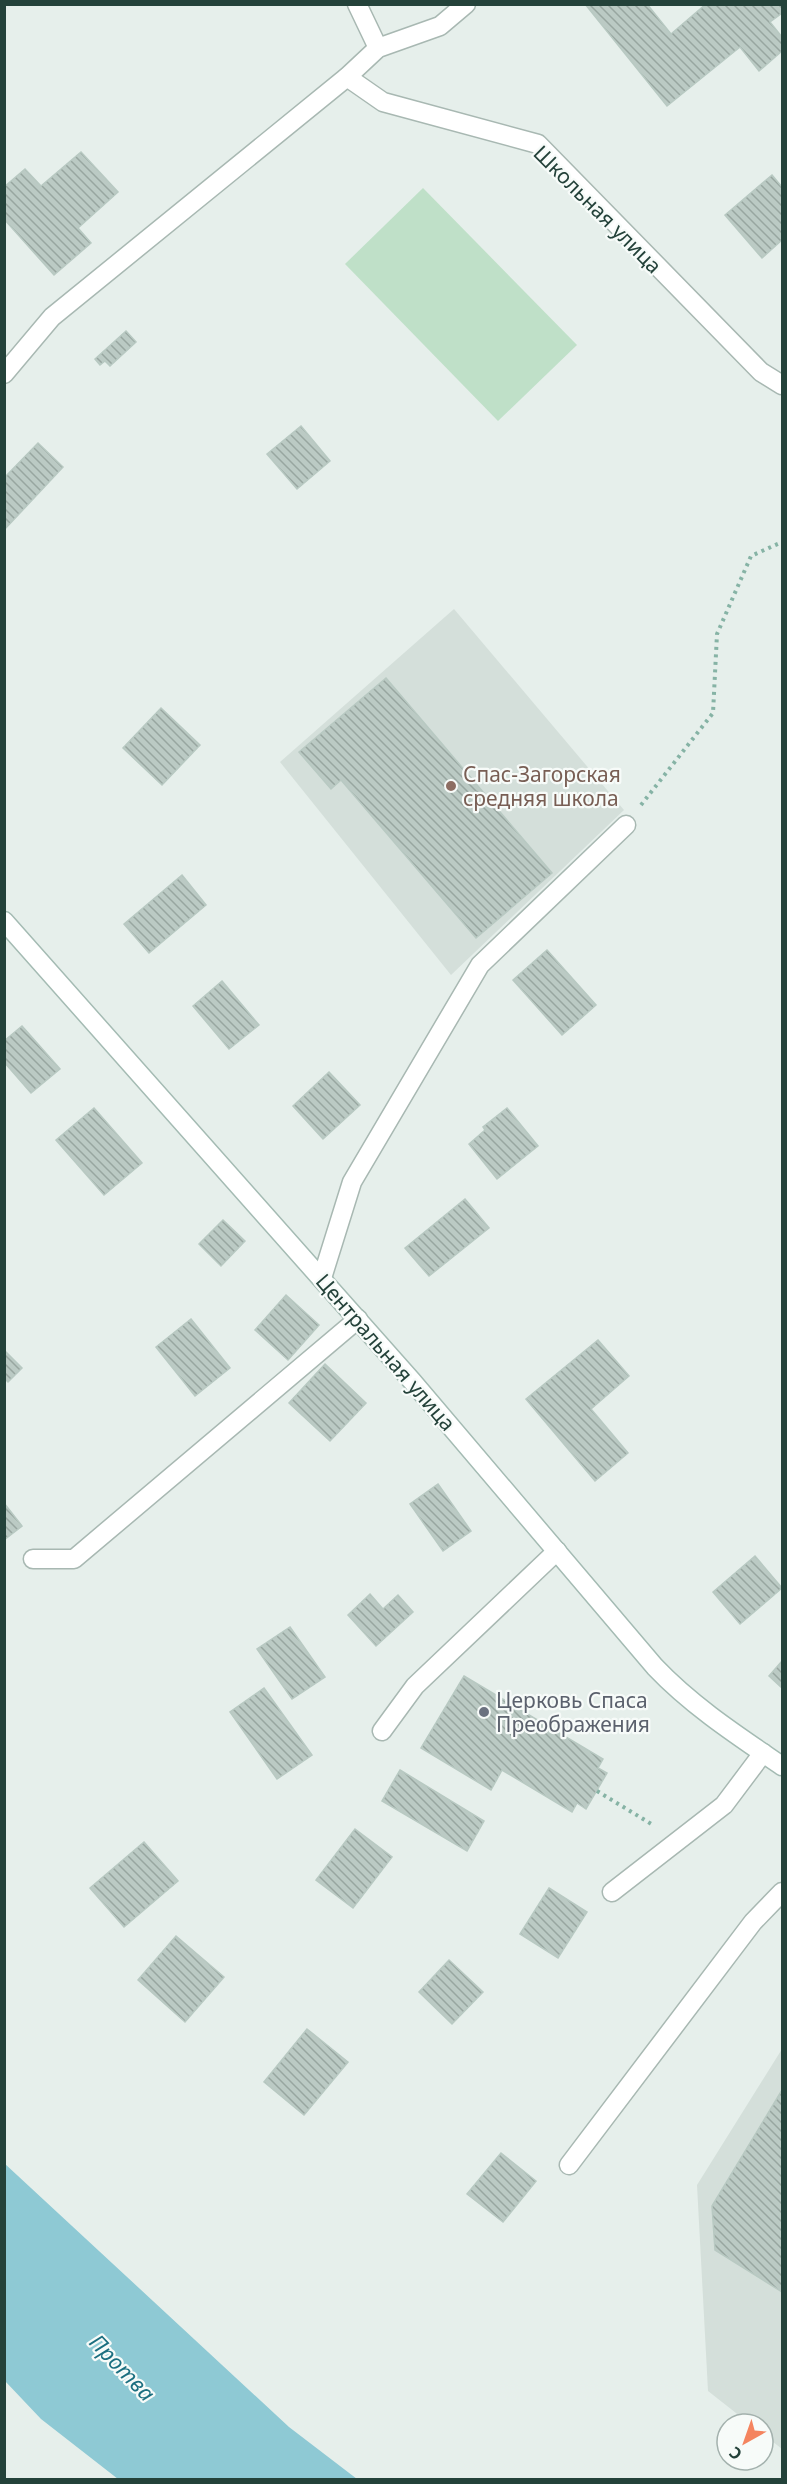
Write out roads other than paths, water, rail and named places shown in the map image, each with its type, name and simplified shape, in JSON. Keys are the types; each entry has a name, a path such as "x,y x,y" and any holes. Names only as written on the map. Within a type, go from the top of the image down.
{"street":[{"path":"357,4 378,48"},
{"path":"4,374 52,318 348,77 378,48 440,26 466,4"},
{"name":"Школьная улица","path":"348,77 383,102 538,144 761,372 783,385"},
{"path":"322,1278 352,1182 480,965 626,825"},
{"name":"Центральная улица","path":"4,921 358,1319 675,1688 783,1766"},
{"path":"33,1559 74,1559 358,1319"},
{"path":"382,1731 415,1686 557,1551"},
{"path":"612,1892 724,1805 763,1753"},
{"path":"569,2164 753,1922 783,1892"}],"water":[{"name":"Протва","path":"4,2163 289,2427 357,2479 118,2479 41,2419 5,2381"}],"place":[{"name":"Спас-Загорская средняя школа","path":"451,786"},
{"name":"Церковь Спаса Преображения","path":"484,1712"}]}
